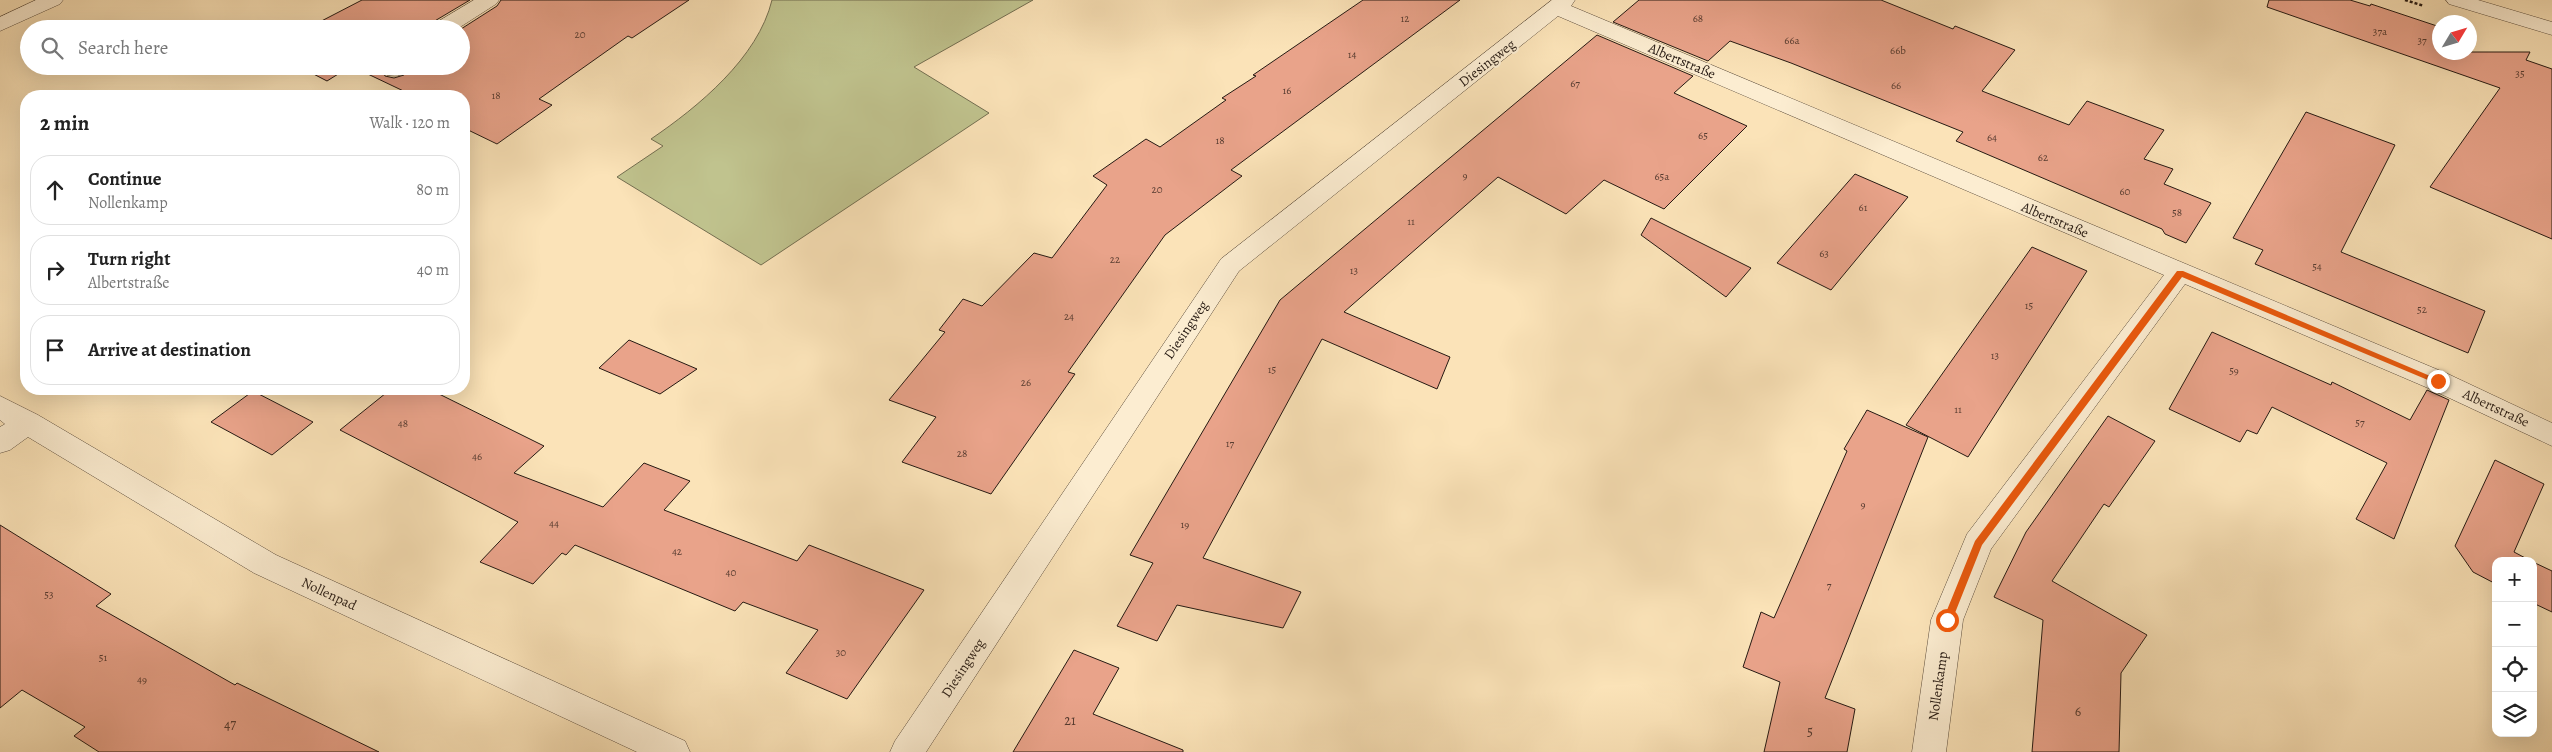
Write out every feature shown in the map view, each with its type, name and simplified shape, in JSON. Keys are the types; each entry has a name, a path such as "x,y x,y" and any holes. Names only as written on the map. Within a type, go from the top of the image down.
{"street":[{"path":"0,25 53,0"},
{"path":"457,20 489,0"},
{"path":"2456,0 2552,29"},
{"name":"Albertstraße","path":"1561,4 2180,273 2438,381 2552,434"},
{"name":"Diesingweg","path":"907,752 1230,265 1561,4"},
{"name":"Nollenkamp","path":"1929,752 1947,620 1978,543 2180,273"},
{"name":"Nollenpad","path":"0,407 265,564 673,752"},
{"path":"0,442 28,423"}],"green space":[{"path":"772,0 1033,0 914,67 989,113 761,265 617,177 663,146 651,139 688,112 724,79 740,61 754,42 765,21"}],"building":[{"path":"362,0 470,0 436,20 323,20"},
{"path":"501,0 689,0 632,38 628,36 539,99 552,105 497,144 470,131 470,90 401,90 370,75 384,75 394,78 404,75 470,75 470,23 497,6"},
{"path":"1363,0 1460,0 1231,170 1242,176 1165,235 1068,372 1075,374 991,494 902,462 936,417 889,400 945,332 939,330 963,299 982,306 1034,253 1052,258 1107,185 1093,176 1146,139 1160,147 1226,100 1222,98 1256,76 1253,75"},
{"path":"1639,0 1881,0 1953,29 1955,26 2015,50 1982,91 2069,125 2087,101 2164,130 2144,159 2173,169 2164,184 2211,203 2186,243 2165,234 2162,229 1956,141 1963,132 1791,63 1730,41 1708,61 1613,22"},
{"path":"2269,0 2350,0 2370,6 2371,4 2432,24 2432,60 2477,60 2477,52 2530,52 2526,60 2552,69 2552,239 2430,187 2500,88 2267,7"},
{"path":"1597,35 1693,76 1674,93 1747,126 1664,209 1604,180 1566,214 1498,177 1344,312 1450,357 1437,389 1322,339 1203,558 1301,592 1283,628 1177,605 1157,641 1117,626 1153,563 1130,555 1280,300"},
{"path":"315,75 337,75 327,81"},
{"path":"2306,112 2395,145 2341,252 2485,311 2468,353 2255,264 2263,250 2233,238"},
{"path":"1855,174 1908,197 1831,290 1777,263"},
{"path":"1651,218 1751,268 1726,297 1641,235"},
{"path":"2032,247 2087,271 1968,457 1906,425"},
{"path":"2212,332 2331,385 2332,382 2410,420 2427,390 2449,400 2394,539 2356,519 2387,463 2272,407 2257,434 2247,430 2240,442 2169,409"},
{"path":"629,340 697,369 660,394 599,368"},
{"path":"248,395 261,395 313,422 272,455 211,422"},
{"path":"384,395 441,395 544,446 514,473 603,507 644,463 690,481 664,510 797,561 809,545 924,590 847,699 786,673 818,630 743,602 735,611 575,545 566,555 562,553 533,584 480,562 518,522 340,430"},
{"path":"1867,410 1928,437 1825,698 1855,709 1847,752 1764,752 1780,682 1743,667 1761,612 1774,618 1847,451 1844,449"},
{"path":"2108,416 2155,441 2109,507 2104,504 2052,581 2147,635 2121,673 2119,752 2032,752 2043,620 1994,597 2026,532"},
{"path":"2495,460 2544,484 2514,552 2523,557 2492,557 2492,582 2473,572 2455,546"},
{"path":"0,525 111,594 96,606 235,685 237,683 379,752 99,752 74,736 85,727 22,690 0,708"},
{"path":"2537,564 2552,571 2552,612 2537,605"},
{"path":"1074,650 1119,668 1093,714 1183,750 1183,752 1013,752"}],"route":[{"path":"1947,620 1978,543 2180,273 2438,381"}]}
